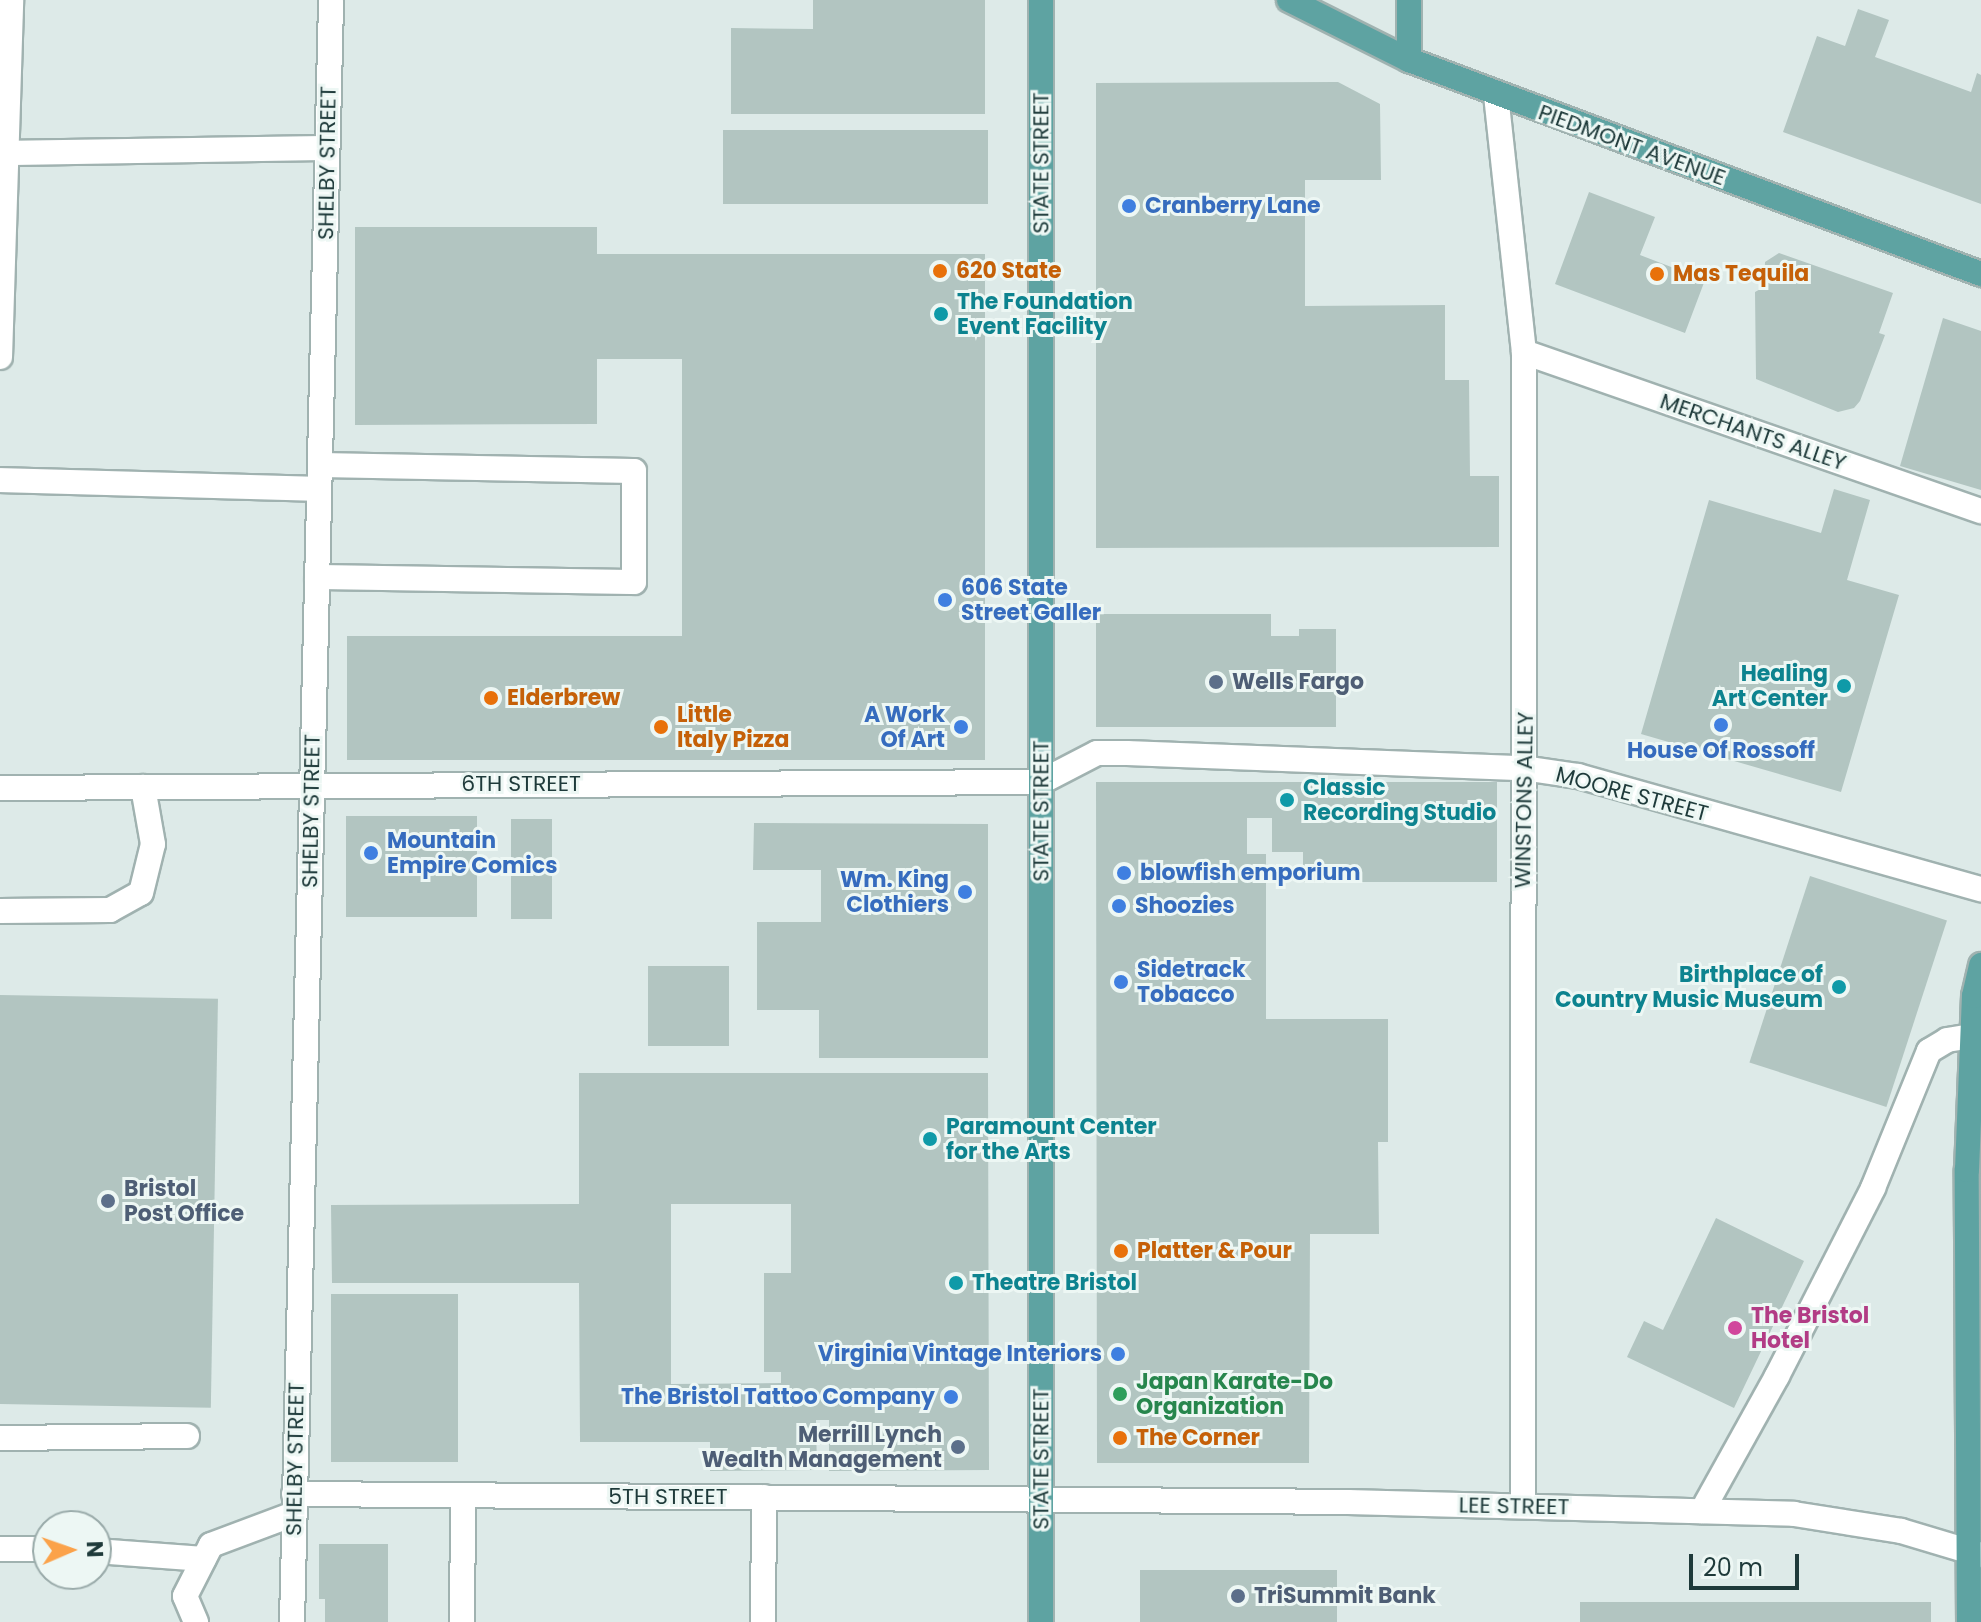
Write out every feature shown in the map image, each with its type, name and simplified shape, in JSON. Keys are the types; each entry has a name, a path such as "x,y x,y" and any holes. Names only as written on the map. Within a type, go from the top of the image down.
{"main road":[{"name":"STATE STREET","path":"1041,0 1041,1622"},
{"name":"PIEDMONT AVENUE","path":"1289,0 1409,60 1496,95 1981,274"},
{"path":"1409,0 1409,60"},
{"path":"1969,1622 1975,1553 1967,1170 1974,996 1981,965"}],"street":[{"path":"0,357 11,0"},
{"name":"SHELBY STREET","path":"292,1622 331,0"},
{"name":"WINSTONS ALLEY","path":"1496,95 1524,352 1523,1506"},
{"path":"6,153 327,148"},
{"name":"MERCHANTS ALLEY","path":"1524,352 1981,511"},
{"path":"0,480 634,471 634,582 317,577"},
{"name":"MOORE STREET","path":"1041,782 1097,753 1523,768 1578,776 1981,889"},
{"name":"6TH STREET","path":"0,788 1041,782"},
{"path":"0,911 110,910 141,893 153,844 143,787"},
{"path":"1702,1511 1777,1376 1873,1188 1929,1051 1947,1040 1973,1036"},
{"path":"0,1438 187,1436"},
{"path":"462,1622 463,1495"},
{"name":"5TH STREET","path":"294,1504 463,1495 1041,1500"},
{"path":"763,1622 764,1497"},
{"name":"LEE STREET","path":"1041,1500 1523,1506 1794,1514 1901,1531 1975,1553"},
{"path":"196,1622 185,1596 211,1545 294,1504"},
{"path":"0,1549 32,1549"},
{"path":"112,1552 204,1559"}],"building":[{"path":"813,0 985,0 985,114 731,114 731,28 813,29"},
{"path":"1858,9 1889,20 1875,57 1971,92 1977,73 1981,75 1981,204 1783,132 1817,36 1845,46"},
{"path":"1338,82 1380,104 1381,180 1305,180 1305,306 1445,305 1445,380 1469,380 1470,476 1499,476 1499,547 1096,548 1096,83"},
{"path":"723,130 988,130 988,204 723,204"},
{"path":"1589,192 1655,217 1640,255 1705,280 1685,333 1555,284"},
{"path":"355,227 597,227 597,254 985,254 985,760 347,760 347,636 682,636 682,359 597,359 597,424 355,425"},
{"path":"1779,253 1893,293 1879,333 1885,335 1860,401 1854,408 1838,412 1756,379 1755,292 1764,287 1765,262"},
{"path":"1943,318 1981,331 1981,490 1900,466"},
{"path":"1834,489 1870,500 1847,580 1899,595 1841,792 1641,734 1709,500 1821,533"},
{"name":"Wells Fargo","path":"1096,614 1271,614 1271,636 1299,636 1299,629 1336,629 1336,727 1096,727"},
{"path":"1096,782 1497,782 1497,882 1303,882 1303,852 1272,852 1272,818 1247,818 1247,854 1266,854 1266,1019 1388,1019 1388,1142 1378,1142 1379,1234 1310,1234 1309,1463 1097,1463"},
{"path":"346,816 477,816 477,917 346,917"},
{"path":"511,819 552,819 552,919 511,919"},
{"path":"754,823 988,824 988,1058 819,1058 819,1010 757,1010 757,922 821,922 821,870 753,870"},
{"name":"Birthplace of Country Music Museum","path":"1810,876 1947,920 1886,1107 1749,1062"},
{"path":"648,966 729,966 729,1046 648,1046"},
{"name":"Bristol Post Office","path":"0,995 218,999 211,1408 0,1404"},
{"path":"579,1073 988,1073 989,1470 829,1471 829,1420 816,1420 817,1470 710,1471 710,1442 580,1442 579,1283 332,1283 331,1205 579,1204","holes":["671,1204 791,1204 791,1273 764,1273 764,1372 781,1372 781,1383 671,1384"]},
{"name":"The Bristol Hotel","path":"1716,1218 1804,1261 1734,1408 1627,1357 1644,1321 1663,1330"},
{"path":"331,1294 458,1294 458,1462 331,1462"},
{"path":"319,1544 388,1544 388,1622 325,1622 325,1599 319,1599"},
{"name":"TriSummit Bank","path":"1140,1570 1337,1570 1337,1622 1140,1622"},
{"path":"1580,1602 1931,1602 1931,1622 1580,1622"}],"place":[{"name":"Cranberry Lane","path":"1129,206"},
{"name":"620 State","path":"940,271"},
{"name":"Mas Tequila","path":"1657,274"},
{"name":"The Foundation Event Facility","path":"941,314"},
{"name":"606 State Street Galler","path":"945,600"},
{"name":"Wells Fargo","path":"1216,682"},
{"name":"Healing Art Center","path":"1844,686"},
{"name":"Elderbrew","path":"491,698"},
{"name":"House Of Rossoff","path":"1721,725"},
{"name":"Little Italy Pizza","path":"661,727"},
{"name":"A Work Of Art","path":"961,727"},
{"name":"Classic Recording Studio","path":"1287,800"},
{"name":"Mountain Empire Comics","path":"371,853"},
{"name":"blowfish emporium","path":"1124,873"},
{"name":"Wm. King Clothiers","path":"965,892"},
{"name":"Shoozies","path":"1119,906"},
{"name":"Sidetrack Tobacco","path":"1121,982"},
{"name":"Birthplace of Country Music Museum","path":"1839,987"},
{"name":"Paramount Center for the Arts","path":"930,1139"},
{"name":"Bristol Post Office","path":"108,1201"},
{"name":"Platter & Pour","path":"1121,1251"},
{"name":"Theatre Bristol","path":"956,1283"},
{"name":"The Bristol Hotel","path":"1735,1328"},
{"name":"Virginia Vintage Interiors","path":"1118,1354"},
{"name":"Japan Karate-Do Organization","path":"1120,1394"},
{"name":"The Bristol Tattoo Company","path":"951,1397"},
{"name":"The Corner","path":"1120,1438"},
{"name":"Merrill Lynch Wealth Management","path":"958,1447"},
{"name":"TriSummit Bank","path":"1238,1596"}]}
